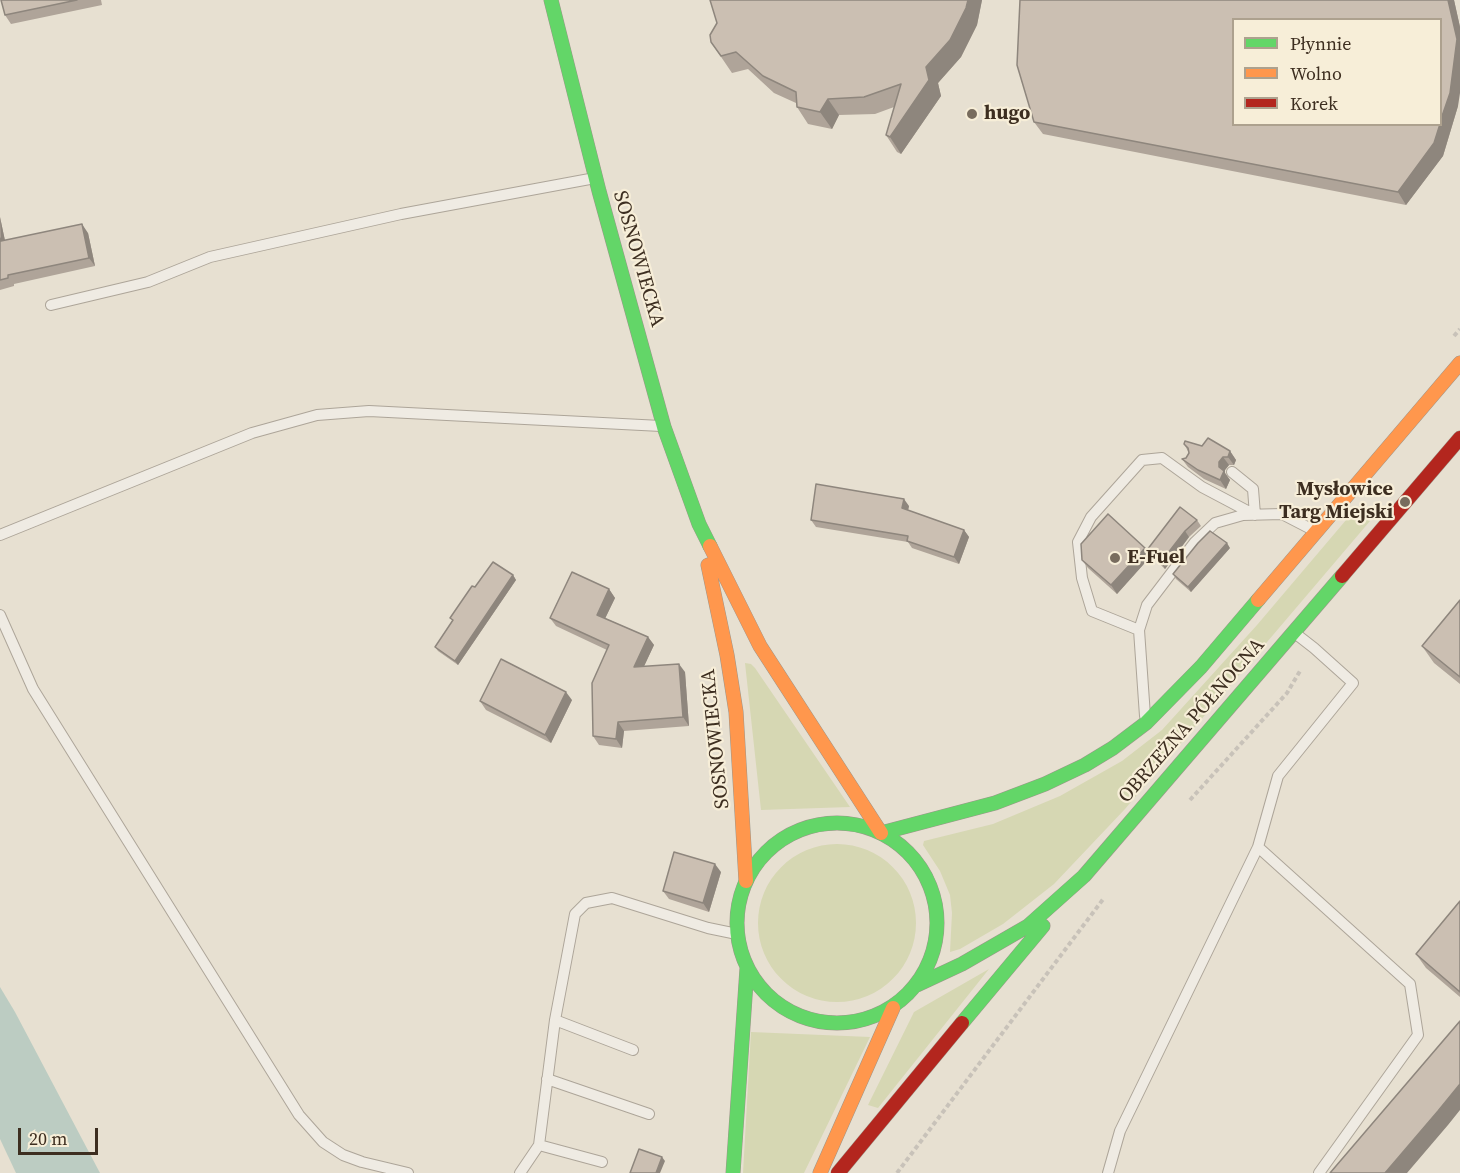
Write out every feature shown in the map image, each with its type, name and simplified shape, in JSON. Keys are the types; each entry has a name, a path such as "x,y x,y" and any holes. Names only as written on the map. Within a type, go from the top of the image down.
{"street":[{"name":"SOSNOWIECKA","path":"551,0 595,178 664,426 699,524 760,646 881,833"},
{"name":"OBRZEŻNA PÓŁNOCNA","path":"881,833 995,803 1045,784 1085,765 1113,748 1146,723 1201,667 1460,363"},
{"name":"OBRZEŻNA PÓŁNOCNA","path":"917,985 962,964 1028,926 1084,876 1460,438"},
{"name":"SOSNOWIECKA","path":"699,524 727,655 736,712 746,881"},
{"name":"SOSNOWIECKA","path":"830,823 856,825 881,833 908,852 928,879 938,910 936,944 917,985 893,1008 867,1020 839,1024 811,1021 785,1010 763,992 747,968 737,934 738,907 746,881 760,859 780,841 804,829 830,823"},
{"path":"838,1173 1084,876"},
{"name":"SOSNOWIECKA","path":"733,1173 747,968"},
{"name":"SOSNOWIECKA","path":"820,1173 893,1008"}],"lane":[{"path":"51,305 148,282 210,257 401,214 595,178"},
{"path":"0,535 252,433 317,415 369,411 664,426"},
{"path":"1162,458 1202,487 1255,515"},
{"path":"1139,630 1092,611 1082,578 1078,542 1091,517 1142,460 1162,458 1188,460"},
{"path":"1232,472 1253,489 1255,515"},
{"path":"1146,723 1139,630 1147,605 1195,542 1215,523 1243,515 1282,513 1316,532"},
{"path":"0,615 33,689 299,1116 323,1142 344,1155 362,1162 408,1173"},
{"path":"1108,1173 1120,1131 1257,847 1278,776 1353,683 1314,648 1293,633"},
{"path":"1257,847 1410,984 1418,1035 1319,1173"},
{"path":"520,1173 539,1145 555,1020 575,914 586,903 612,898 708,928 737,934"},
{"path":"555,1020 633,1050"},
{"path":"547,1079 649,1114"},
{"path":"539,1145 602,1162"}],"path":[{"path":"1185,806 1287,693 1314,648"},
{"path":"897,1173 1110,891"}],"green space":[{"path":"1352,513 1370,521 1125,809 1054,884 1003,924 960,949 950,952 952,913 950,895 940,871 923,845 924,841 993,824 1060,796 1122,761 1162,730 1257,625"},
{"path":"745,663 755,668 850,807 761,810"},
{"path":"837,844 867,850 881,857 893,867 903,879 910,893 916,923 910,953 903,967 893,979 881,989 867,996 837,1002 807,996 793,989 781,979 771,967 764,953 758,923 764,893 771,879 781,867 793,857 807,850"},
{"path":"989,969 878,1108 868,1105 914,1012"},
{"path":"751,1032 870,1037 804,1173 743,1173"}],"shaded area":[{"path":"0,987 100,1173 16,1173 0,1139"}],"building":[{"path":"1,0 77,0 5,15"},
{"path":"710,0 968,0 950,40 926,67 929,80 890,137 886,135 901,84 864,97 828,99 820,112 797,107 796,92 763,76 736,52 721,56 711,42 710,35 717,23"},
{"path":"1020,0 1448,0 1457,39 1450,93 1442,116 1442,18 1232,18 1232,126 1439,126 1434,143 1398,192 1034,122 1017,65"},
{"path":"82,224 89,258 8,275 8,278 0,280 0,238 1,241"},
{"path":"1208,438 1230,451 1228,457 1223,457 1219,462 1219,467 1224,471 1220,480 1198,470 1182,459 1186,458 1189,453 1184,444 1185,441 1202,446"},
{"path":"816,484 904,499 902,508 964,530 954,557 907,541 908,536 811,520"},
{"path":"1180,507 1197,520 1185,531 1161,562 1147,550"},
{"name":"E-Fuel","path":"1108,514 1145,548 1111,585 1082,560 1081,544"},
{"path":"1210,531 1227,543 1188,587 1173,574"},
{"path":"493,562 513,575 455,661 435,647 453,620 450,618 472,586 475,587"},
{"path":"572,572 609,589 597,615 648,637 634,667 679,664 683,717 618,722 616,739 593,736 592,683 609,645 550,618"},
{"path":"1460,600 1460,677 1422,646"},
{"path":"501,659 566,692 545,735 480,701"},
{"path":"674,852 715,864 703,903 663,891"},
{"path":"1460,901 1460,992 1416,954"},
{"path":"1460,1021 1460,1084 1385,1173 1330,1173"},
{"path":"639,1149 662,1157 656,1173 630,1173"}],"traffic: fast":[{"path":"551,0 599,191 664,427 699,524 710,546"},
{"path":"917,985 962,964 1028,926 1084,876 1342,576"},
{"path":"881,833 995,803 1045,784 1085,765 1113,748 1146,723 1201,667 1258,600"},
{"path":"837,823 866,827 893,840 908,852 920,867 933,894 937,923 933,952 920,979 908,994 893,1006 866,1019 837,1023 808,1019 781,1006 766,994 754,979 741,952 737,923 741,894 754,867 766,852 781,840 808,827 837,823"},
{"path":"962,1023 1043,926"},
{"path":"733,1173 747,968"}],"traffic: slow":[{"path":"1258,600 1460,363"},
{"path":"710,546 760,646 881,833"},
{"path":"708,565 727,655 736,712 746,881"},
{"path":"820,1173 893,1008"}],"traffic: jam":[{"path":"1342,576 1460,438"},
{"path":"838,1173 962,1023"}],"place":[{"name":"hugo","path":"972,114"},
{"name":"Mysłowice Targ Miejski","path":"1405,502"},
{"name":"E-Fuel","path":"1115,558"}]}
